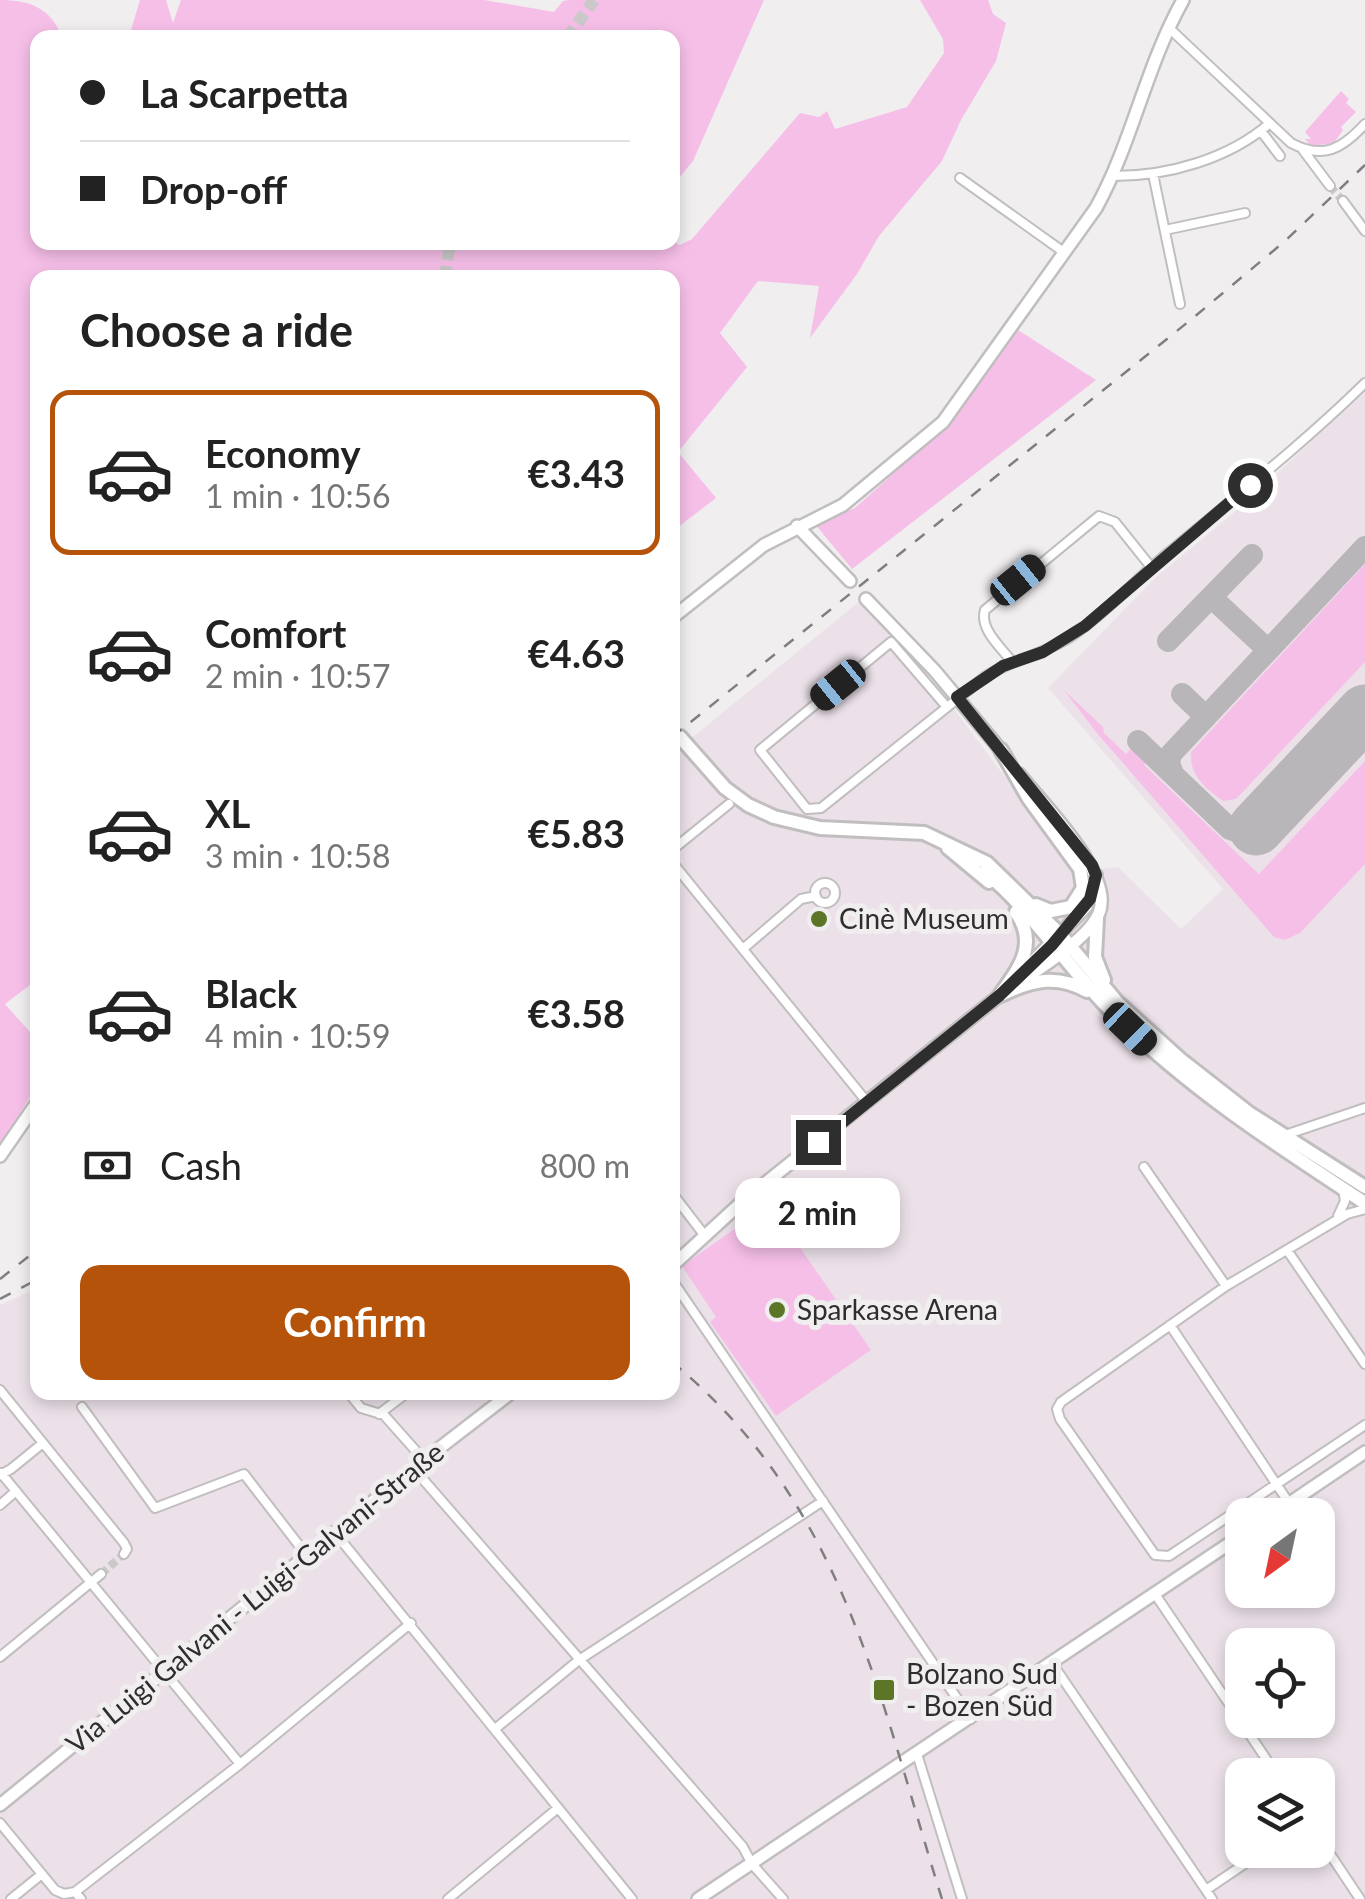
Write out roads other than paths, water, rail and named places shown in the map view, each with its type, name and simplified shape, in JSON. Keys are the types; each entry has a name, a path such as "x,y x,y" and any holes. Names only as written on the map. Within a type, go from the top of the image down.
{"main road":[{"path":"680,611 740,562 797,526 843,505 945,420 1084,228 1114,176 1126,134 1183,0"},
{"path":"797,526 850,581"},
{"path":"866,598 957,697 1084,854 1096,875 1102,905 1097,918 1095,957 1115,1000"},
{"path":"680,738 725,788 774,818 820,828 931,835 971,853 1040,908 1051,911 1071,907 1083,888 1076,862 1001,750"},
{"path":"903,832 948,848 994,880 1115,1000 1204,1080 1365,1188"},
{"path":"948,848 1000,893 1024,926 1025,956 1000,995"},
{"path":"1059,946 1086,907 1096,875"},
{"path":"1007,880 1100,1000 1196,1089 1365,1206"},
{"path":"680,1259 743,1201 1097,918"},
{"path":"1000,995 1040,980 1062,980 1100,1000"},
{"path":"0,1156 30,1113"},
{"name":"Via Luigi Galvani - Luigi-Galvani-Straße","path":"0,1804 502,1400"},
{"path":"1298,1498 1365,1452"},
{"path":"698,1899 1225,1547"}],"street":[{"path":"1169,28 1303,150 1330,186"},
{"path":"1114,176 1153,174 1198,162 1246,142 1270,123"},
{"path":"1303,150 1335,150 1365,124"},
{"path":"1261,132 1280,156"},
{"path":"1153,174 1180,304"},
{"path":"960,178 1065,253"},
{"path":"1343,201 1365,230"},
{"path":"1164,230 1244,213"},
{"path":"946,706 890,642 760,750 807,809 821,808 946,706 957,697 1012,662 1043,652 1075,634 1296,448 1365,382"},
{"path":"1012,662 986,628 982,618 985,610 1098,516 1116,522 1150,567"},
{"path":"680,843 728,804"},
{"path":"680,872 867,1102"},
{"path":"744,948 802,900 816,896"},
{"path":"1286,1138 1288,1134 1365,1108"},
{"path":"1144,1167 1226,1286"},
{"path":"1336,1220 1346,1201 1343,1189"},
{"path":"680,1203 705,1236"},
{"path":"1365,1206 1226,1286 1061,1402 1057,1409 1155,1555 1169,1556 1365,1424"},
{"path":"1287,1250 1365,1364"},
{"path":"680,1292 971,1719"},
{"path":"1170,1325 1285,1498"},
{"path":"0,1390 125,1552"},
{"path":"354,1400 361,1408 379,1414 578,1660 743,1847 782,1899"},
{"path":"379,1414 397,1400"},
{"path":"82,1407 155,1508 244,1474 308,1557"},
{"path":"42,1442 1,1474 240,1764"},
{"path":"0,1504 16,1492"},
{"path":"494,1729 578,1660 823,1501"},
{"path":"336,1534 632,1899"},
{"path":"0,1656 101,1574"},
{"path":"1156,1594 1266,1758"},
{"path":"0,1823 60,1893 78,1895 411,1624"},
{"path":"1052,1663 1212,1899"},
{"path":"917,1754 962,1899"},
{"path":"448,1899 558,1808"},
{"path":"1335,1862 1360,1899"},
{"path":"1206,1890 1238,1868"},
{"path":"11,1899 42,1874"}],"tunnel":[{"path":"573,30 594,0"},
{"path":"1330,186 1343,201"},
{"path":"446,270 449,250"},
{"path":"101,1574 124,1554"}],"railway":[{"path":"680,731 1193,318 1285,241 1365,165"},
{"path":"0,1279 30,1255"},
{"path":"0,1299 30,1283"},
{"path":"680,1370 731,1418 778,1478 817,1541 874,1678 942,1899"}],"place":[{"name":"Cinè Museum","path":"819,919"},
{"name":"Sparkasse Arena","path":"777,1310"},
{"name":"Bolzano Sud - Bozen Süd","path":"884,1690"}]}
